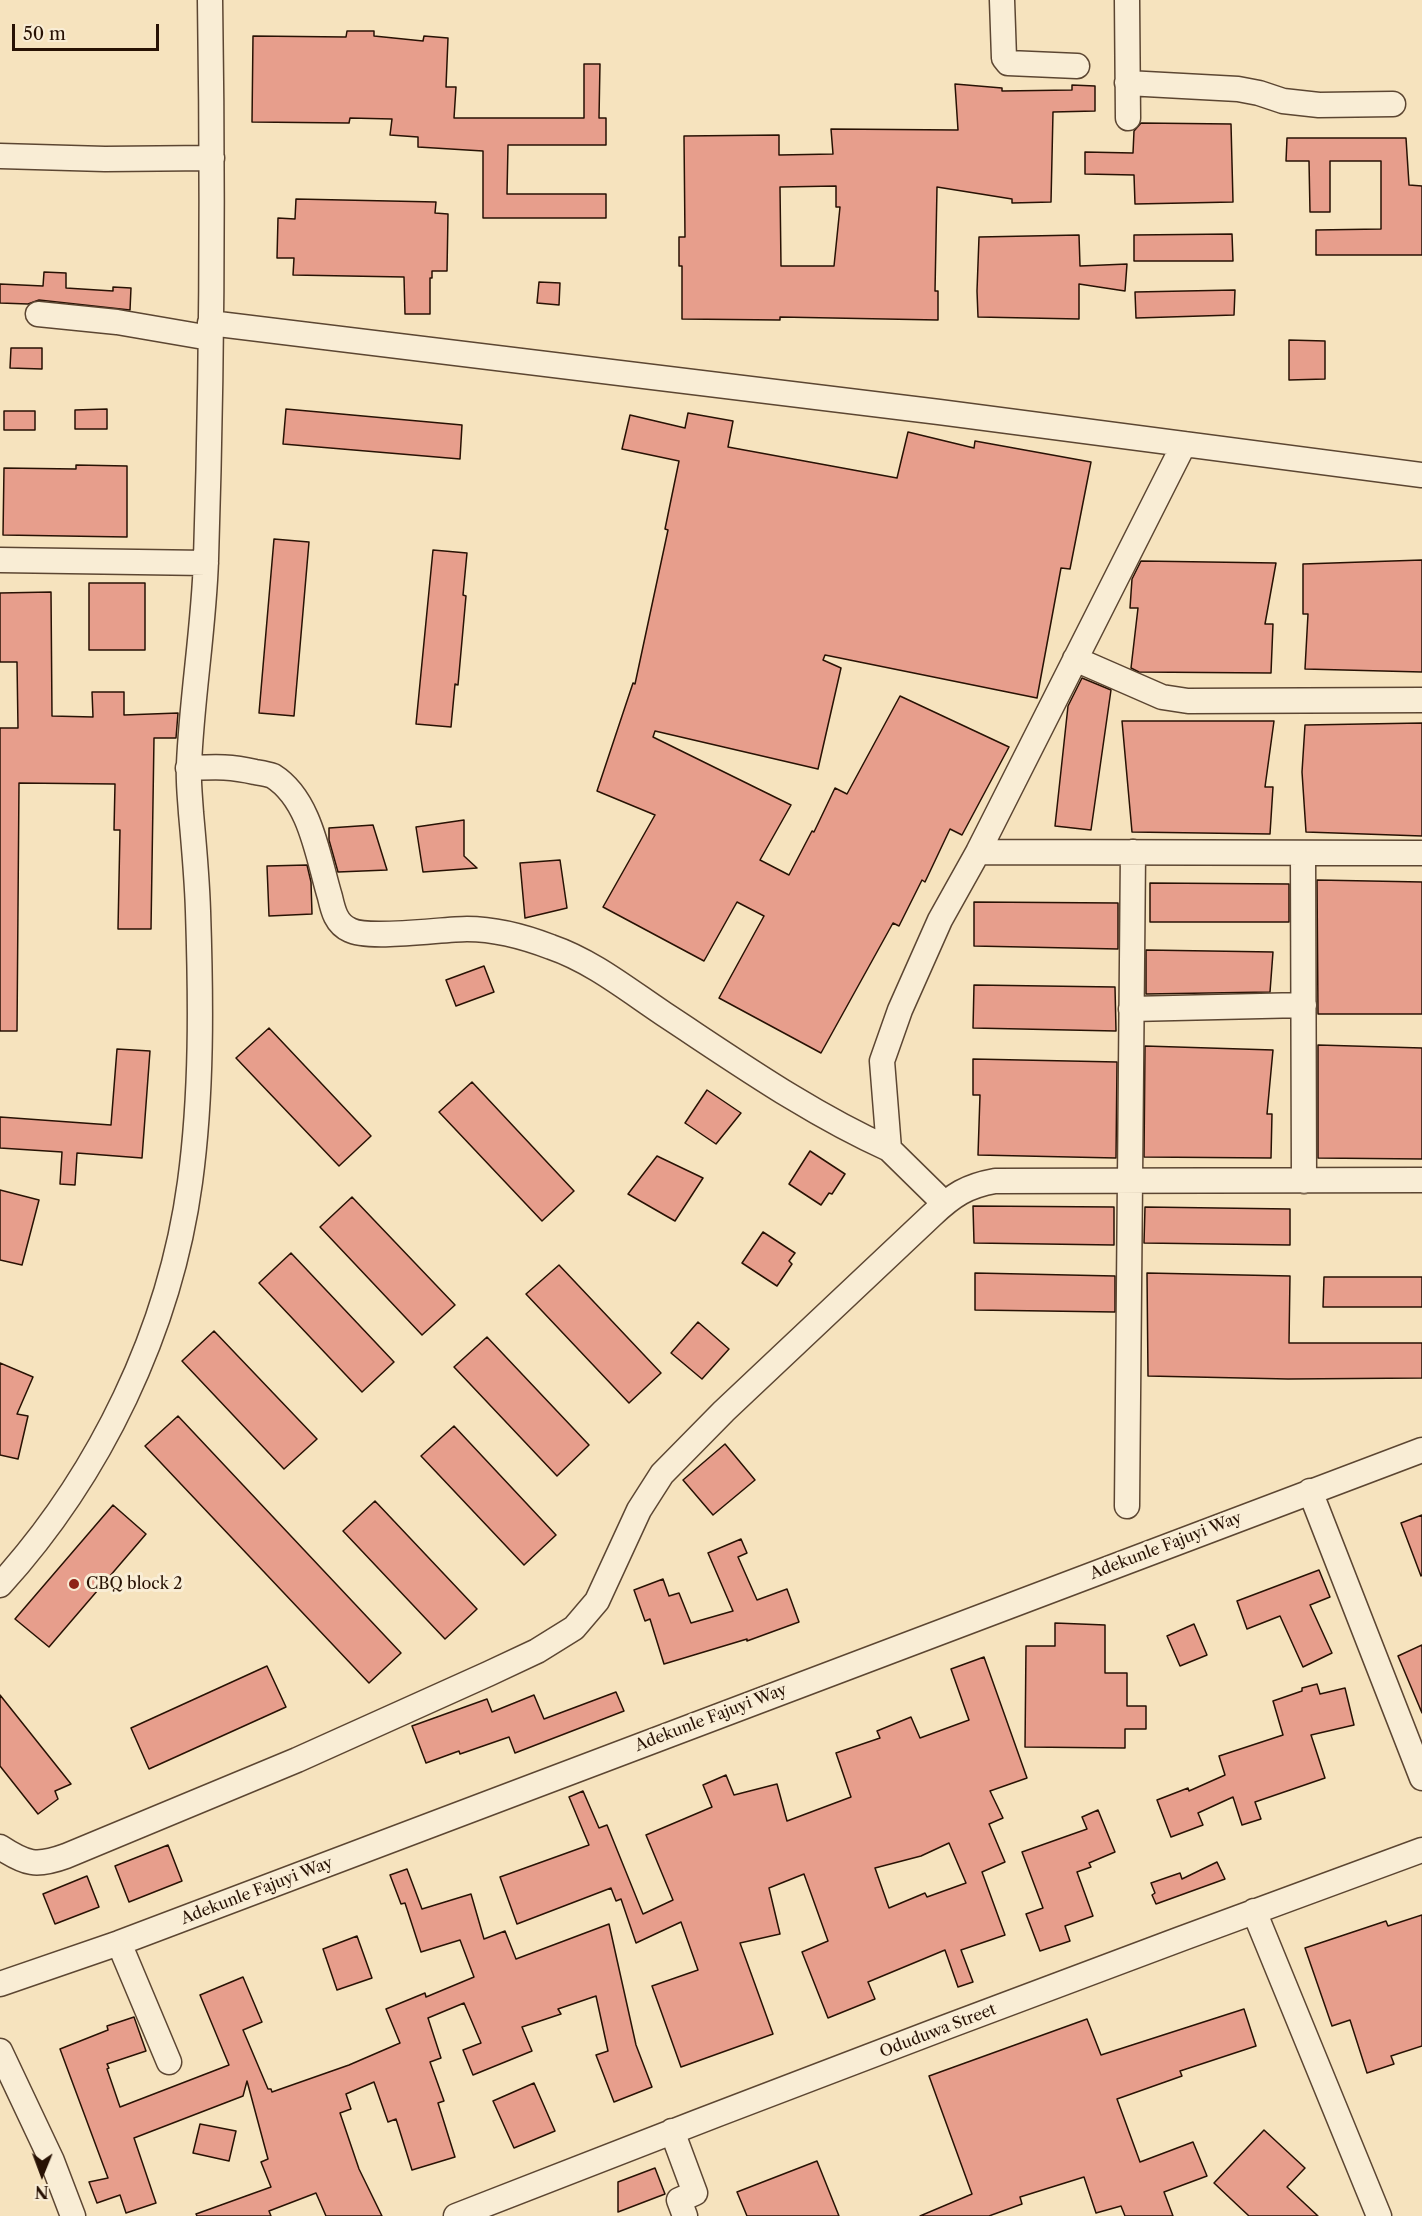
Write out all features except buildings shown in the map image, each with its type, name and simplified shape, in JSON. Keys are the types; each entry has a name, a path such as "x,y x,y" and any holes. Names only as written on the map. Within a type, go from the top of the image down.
{"street":[{"path":"0,1585 47,1527 84,1473 118,1411 163,1302 180,1240 190,1181 200,1046 198,910 188,768 206,563 212,158 210,0"},
{"path":"1002,0 1004,58 1008,63 1077,66"},
{"path":"1127,0 1128,118"},
{"path":"1127,83 1238,88 1283,101 1319,105 1393,104"},
{"path":"0,156 105,159 212,158"},
{"path":"38,314 210,331 1185,444 1422,475"},
{"path":"889,1149 882,1061 900,1010 940,920 978,852 1185,444"},
{"path":"0,560 206,563"},
{"path":"1075,659 1162,698 1422,700"},
{"path":"188,768 227,766 272,776 291,794 306,818 318,849 336,918 350,930 362,933 392,933 469,929 511,934 553,947 590,965 717,1049 846,1130 889,1149 944,1203"},
{"path":"978,852 1422,853"},
{"path":"1127,1506 1133,852"},
{"path":"1304,852 1304,1180"},
{"path":"1131,1009 1304,1005"},
{"path":"0,1847 28,1863 45,1863 66,1856 297,1760 478,1679 537,1651 574,1628 597,1601 639,1510 662,1474 724,1410 944,1203 973,1185 995,1181 1422,1180"},
{"name":"Adekunle Fajuyi Way","path":"0,1984 119,1943 1422,1450"},
{"path":"1310,1491 1422,1778"},
{"name":"Oduduwa Street","path":"456,2216 672,2131 1254,1911 1422,1850"},
{"path":"1254,1911 1380,2216"},
{"path":"119,1943 169,2062"},
{"path":"0,2051 52,2161 73,2216"},
{"path":"672,2131 695,2193 680,2200 685,2216"}],"place":[{"name":"CBQ block 2","path":"74,1584"}]}
